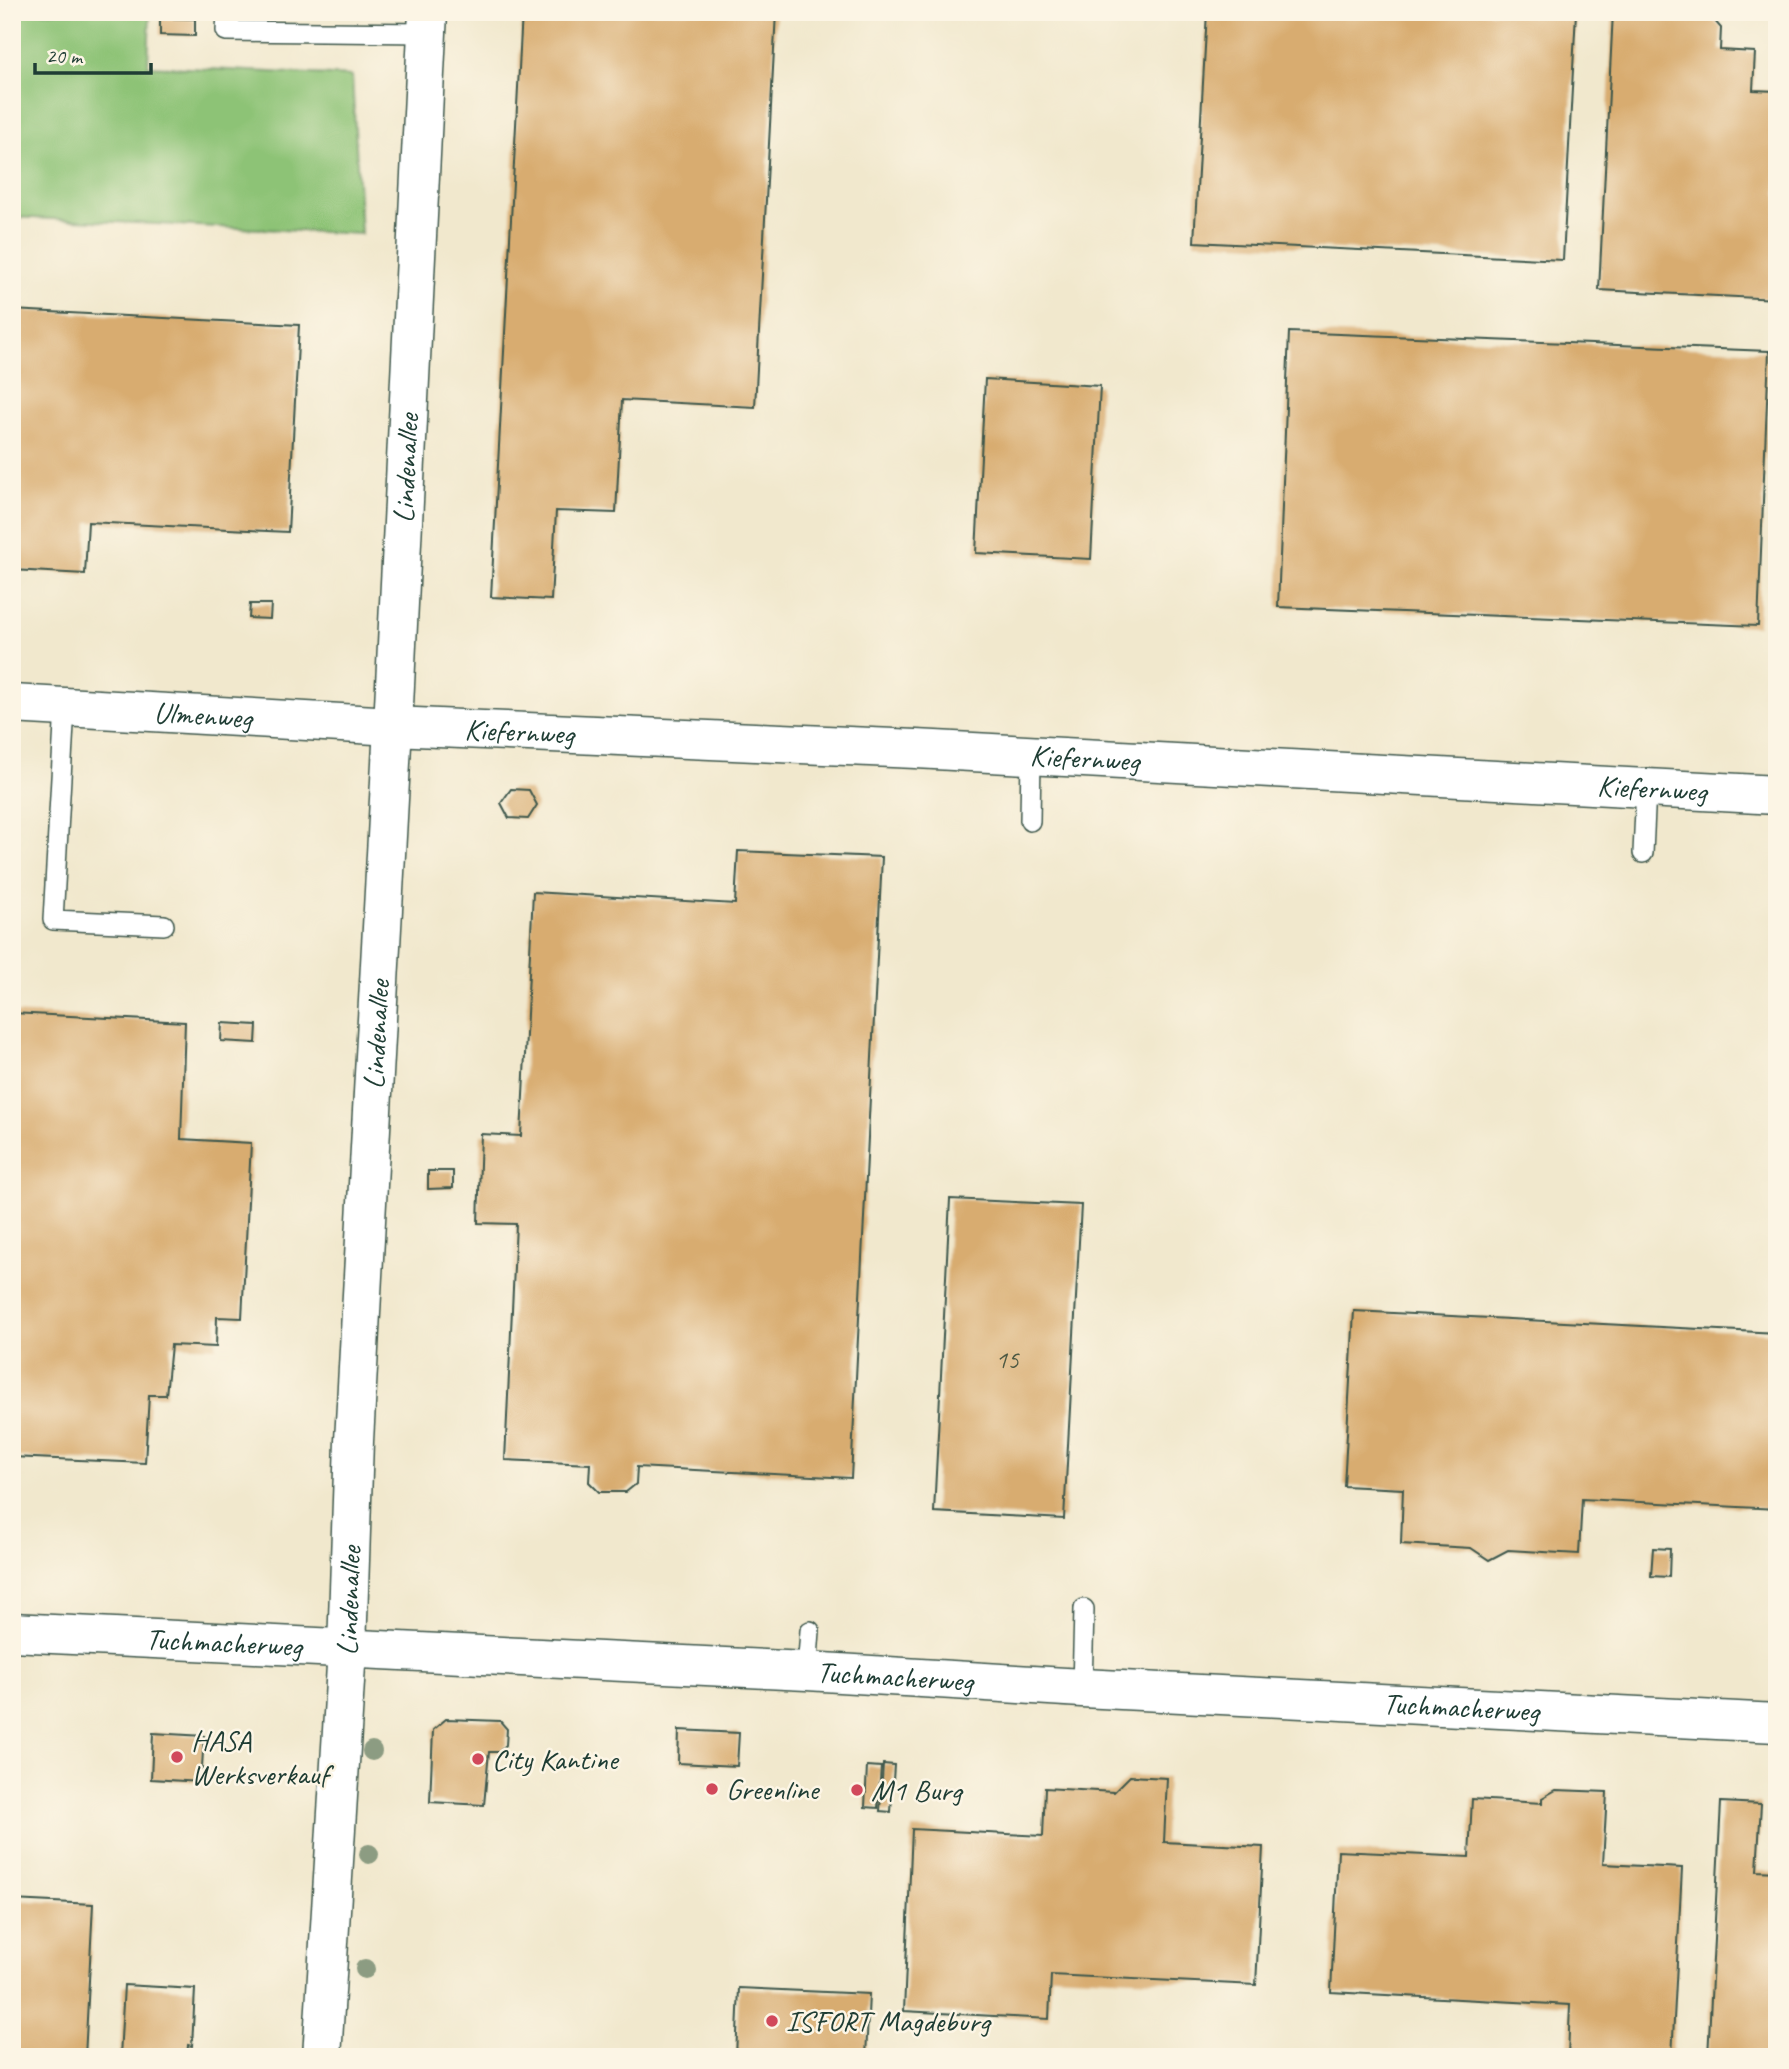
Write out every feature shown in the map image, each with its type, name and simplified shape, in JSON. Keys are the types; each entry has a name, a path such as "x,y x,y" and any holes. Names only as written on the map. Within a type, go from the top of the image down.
{"street":[{"name":"Lindenallee","path":"322,2057 346,1649 354,1441 393,726 427,23"},
{"name":"Ulmenweg","path":"12,704 393,726"},
{"name":"Kiefernweg","path":"393,726 1031,755 1777,794"},
{"name":"Tuchmacherweg","path":"12,1632 1777,1723"}],"lane":[{"path":"227,12 226,31 427,23"},
{"path":"65,707 53,920 164,925"},
{"path":"1030,821 1031,755"},
{"path":"1643,853 1646,788"},
{"path":"1082,1688 1084,1609"},
{"path":"807,1671 810,1632"}],"green space":[{"path":"12,12 150,12 148,66 352,76 361,234 12,217"}],"building":[{"path":"522,12 776,12 755,407 622,400 616,513 556,511 551,600 491,597"},
{"path":"1207,12 1576,12 1563,260 1194,242"},
{"path":"1613,12 1707,12 1721,28 1720,50 1755,52 1753,90 1777,91 1777,299 1599,290"},
{"path":"160,18 195,19 195,36 160,35"},
{"path":"12,310 299,325 288,532 88,522 85,574 12,570"},
{"path":"1289,332 1769,351 1758,626 1278,607"},
{"path":"985,379 1100,386 1091,559 976,553"},
{"path":"250,604 271,604 270,619 249,618"},
{"path":"511,789 529,790 537,805 528,819 509,818 501,803"},
{"path":"738,851 882,857 851,1478 637,1467 636,1484 626,1492 599,1492 589,1482 590,1464 505,1460 516,1224 478,1223 481,1134 521,1136 533,892 735,904"},
{"path":"12,1013 185,1022 181,1139 251,1143 242,1318 217,1317 216,1347 171,1345 166,1395 149,1395 145,1463 12,1457"},
{"path":"222,1023 257,1025 256,1043 221,1041"},
{"path":"428,1171 453,1171 453,1188 428,1189"},
{"path":"950,1199 1081,1205 1064,1519 934,1512"},
{"path":"1354,1311 1777,1333 1777,1509 1582,1499 1579,1554 1508,1550 1489,1560 1471,1548 1401,1544 1403,1489 1344,1486"},
{"path":"1653,1548 1670,1549 1669,1577 1651,1576"},
{"path":"446,1719 500,1721 507,1729 506,1745 499,1752 489,1752 484,1805 430,1802 433,1730"},
{"path":"679,1730 739,1733 737,1766 678,1763"},
{"name":"HASA Werksverkauf","path":"153,1733 204,1736 201,1782 151,1779"},
{"path":"883,1764 894,1765 891,1812 880,1811"},
{"path":"867,1766 881,1767 878,1808 865,1807"},
{"path":"1130,1776 1167,1778 1164,1842 1263,1847 1256,1985 1051,1975 1049,2019 904,2011 912,1829 1043,1836 1045,1788 1114,1792"},
{"path":"1556,1790 1607,1792 1603,1864 1682,1868 1672,2057 1568,2057 1570,2005 1331,1992 1338,1851 1469,1857 1472,1799 1542,1803 1542,1798"},
{"path":"1721,1802 1761,1804 1757,1871 1777,1872 1777,2057 1708,2057"},
{"path":"12,1900 93,1904 85,2057 12,2057"},
{"path":"124,1985 195,1989 192,2046 188,2045 187,2057 120,2057"},
{"path":"739,1988 869,1994 866,2057 736,2057"}],"place":[{"name":"HASA Werksverkauf","path":"177,1757"},
{"name":"City Kantine","path":"478,1759"},
{"name":"Greenline","path":"712,1789"},
{"name":"M1 Burg","path":"857,1790"},
{"name":"ISFORT Magdeburg","path":"772,2021"}]}
